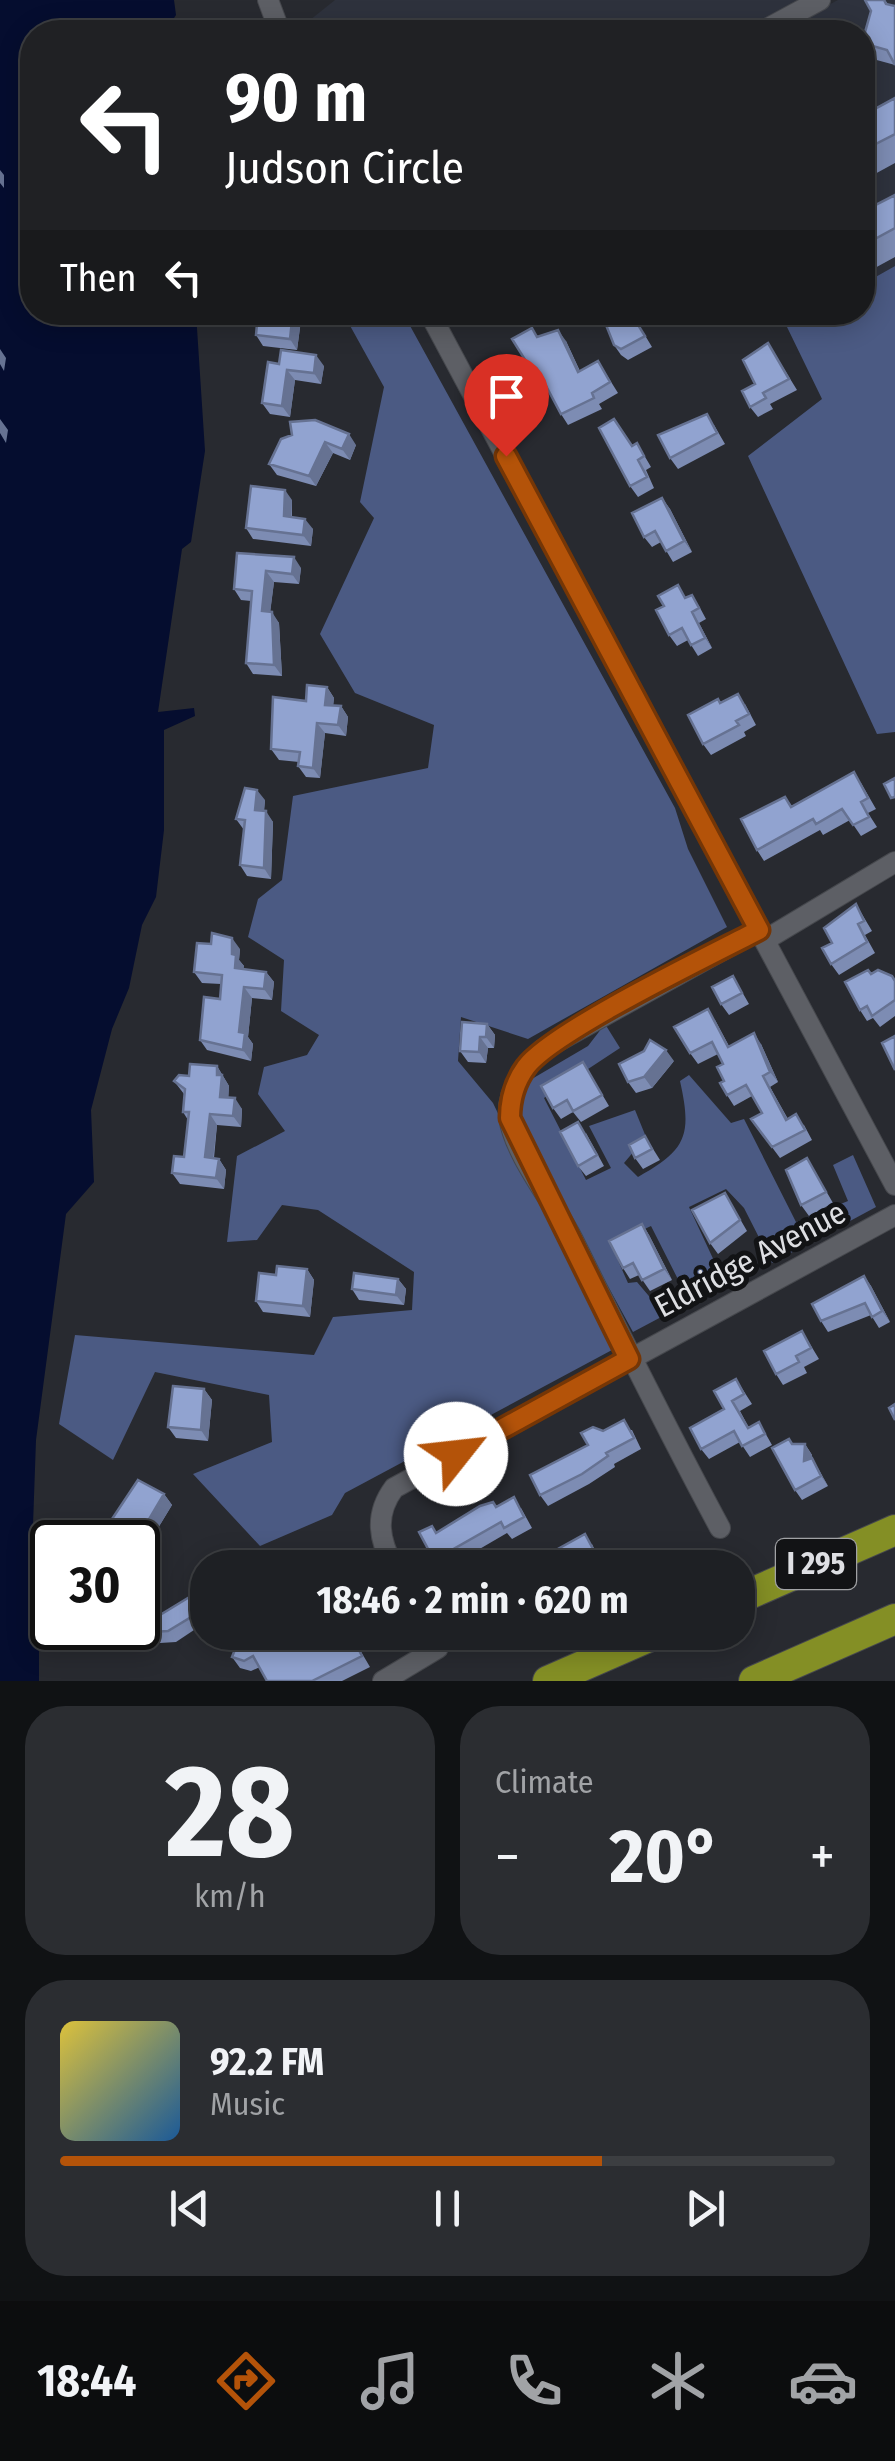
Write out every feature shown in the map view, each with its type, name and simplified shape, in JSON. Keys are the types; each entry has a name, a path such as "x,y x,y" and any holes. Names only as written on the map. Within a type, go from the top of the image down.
{"highway":[{"name":"I 295","path":"755,1591 895,1530"},
{"name":"I 295","path":"754,1681 895,1619"},
{"path":"548,1681 619,1650"}],"street":[{"path":"783,20 820,0"},
{"path":"436,325 895,1185"},
{"path":"720,1528 629,1359 572,1237 518,1142 510,1118 510,1099 526,1067 542,1050 895,862"},
{"name":"Eldridge Avenue","path":"389,1550 380,1521 384,1501 394,1488 895,1215"},
{"path":"383,1681 435,1650"}],"shaded area":[{"path":"0,0 174,0 173,20 20,20 20,325 197,325 205,451 191,542 182,549 158,712 194,708 195,716 164,730 164,830 156,897 142,925 129,988 112,1029 91,1110 94,1182 66,1214 36,1440 33,1520 30,1520 30,1650 39,1650 39,1681 0,1681"},
{"path":"335,0 808,0 771,20 310,20"},
{"path":"838,0 895,0 895,266 875,277 875,20 800,20"},
{"path":"895,266 895,732 877,734 748,456 822,399 787,327 875,325 875,277"},
{"path":"350,325 410,325 675,808 688,849 727,927 528,1039 461,1017 458,1061 493,1103 612,1350 345,1493 332,1515 260,1546 193,1474 272,1442 269,1395 155,1372 113,1460 59,1424 75,1335 314,1355 333,1317 412,1310 414,1272 318,1210 282,1205 257,1240 227,1242 237,1156 285,1131 258,1094 264,1067 307,1055 319,1035 281,1011 284,960 248,937 258,899 282,880 293,796 428,768 434,725 355,693 320,634 374,518 360,502 384,387"},
{"path":"605,1024 620,1048 544,1098 586,1180 611,1168 589,1126 635,1110 646,1137 624,1163 638,1177 676,1149 685,1128 680,1081 689,1075 731,1123 744,1119 796,1222 848,1201 833,1165 853,1155 876,1207 772,1263 744,1208 726,1189 689,1207 723,1280 690,1303 651,1226 611,1245 628,1283 637,1282 665,1315 633,1332 535,1153 519,1110 525,1083 588,1046"}],"building":[{"path":"865,0 884,0 895,6 895,65 887,50 875,47 875,20 868,20 871,11"},
{"path":"895,98 895,134 875,144 875,109"},
{"path":"895,195 895,228 875,239 875,205"},
{"path":"257,325 292,325 290,339 256,335"},
{"path":"606,325 638,325 645,336 621,349 614,345"},
{"path":"532,328 537,337 558,330 578,372 598,361 610,382 592,393 594,398 561,414 537,369 532,371 512,339"},
{"path":"768,343 789,379 763,393 766,398 750,407 742,391 755,384 743,360"},
{"path":"281,350 316,355 314,373 287,370 282,406 262,403 268,362 279,364"},
{"path":"707,414 717,433 670,458 658,435"},
{"path":"614,419 632,446 637,443 644,456 638,460 647,477 630,486 599,428"},
{"path":"315,420 349,434 342,449 325,442 309,476 269,464 281,439 292,435 290,422"},
{"path":"251,486 285,490 284,516 305,519 303,535 246,528"},
{"path":"662,498 684,541 666,551 655,531 644,537 632,513"},
{"path":"237,553 294,557 292,574 266,571 262,611 272,612 274,665 246,663 252,591 234,589"},
{"path":"678,585 685,598 692,595 699,608 692,612 705,638 691,645 682,628 669,635 656,610 664,606 658,596"},
{"path":"307,685 327,687 325,705 341,706 338,725 317,723 313,768 298,766 300,752 271,749 273,697 306,701"},
{"path":"738,694 749,714 736,721 739,725 703,744 688,715 718,699 720,703"},
{"path":"854,772 868,798 861,802 869,817 853,825 842,809 816,824 813,819 757,850 741,819 785,797 791,807"},
{"path":"895,778 895,797 891,798 884,784"},
{"path":"245,788 257,790 255,810 266,811 264,868 240,865 245,820 236,819"},
{"path":"856,904 864,921 858,924 867,942 831,964 822,948 832,943 824,928"},
{"path":"212,933 232,938 235,968 266,972 264,989 244,987 239,1032 245,1033 243,1050 200,1040 204,997 220,999 222,975 194,972 197,943 211,944"},
{"path":"868,970 871,974 878,970 895,981 895,1000 872,1016 867,1006 860,1010 845,982"},
{"path":"733,976 742,993 721,1004 712,987"},
{"path":"708,1009 728,1047 754,1033 770,1072 763,1076 786,1120 796,1114 805,1130 772,1147 751,1119 762,1113 746,1085 727,1095 720,1083 724,1081 717,1067 723,1064 712,1042 690,1053 674,1027"},
{"path":"462,1022 487,1024 486,1037 480,1037 479,1052 460,1051"},
{"path":"895,1036 895,1070 882,1043"},
{"path":"650,1040 666,1050 644,1077 628,1082 619,1064 644,1051"},
{"path":"583,1062 602,1095 573,1111 567,1100 553,1108 541,1086"},
{"path":"190,1064 217,1066 217,1075 222,1075 220,1097 235,1098 233,1116 210,1114 205,1157 219,1159 216,1178 172,1173 174,1156 184,1157 189,1112 183,1112 185,1089 174,1081 179,1075 189,1076"},
{"path":"578,1122 597,1155 578,1166 560,1132"},
{"path":"645,1136 652,1149 635,1158 629,1145"},
{"path":"807,1158 826,1192 801,1205 786,1170"},
{"path":"725,1193 740,1220 710,1243 692,1210"},
{"path":"642,1224 664,1269 642,1280 633,1263 623,1268 609,1241"},
{"path":"277,1266 307,1269 303,1306 256,1301 259,1273 276,1275"},
{"path":"354,1273 398,1279 396,1295 352,1289"},
{"path":"864,1276 882,1311 872,1317 865,1303 821,1321 812,1304"},
{"path":"802,1331 811,1348 796,1356 799,1362 776,1374 764,1351"},
{"path":"736,1379 744,1394 732,1401 748,1428 759,1422 765,1434 742,1446 734,1431 701,1449 690,1428 724,1409 714,1391"},
{"path":"173,1386 204,1389 201,1430 168,1427"},
{"path":"624,1420 634,1438 606,1453 608,1456 582,1474 540,1495 530,1475 588,1445 581,1433 593,1427 603,1431"},
{"path":"789,1439 792,1444 805,1444 804,1461 812,1458 821,1476 795,1490 772,1448"},
{"path":"138,1480 164,1494 149,1520 111,1520"},
{"path":"514,1497 524,1517 504,1528 501,1522 452,1550 429,1550 419,1532 432,1526 436,1533 480,1506 493,1502 496,1507"},
{"path":"585,1534 593,1549 591,1550 556,1550"},
{"path":"190,1597 190,1618 160,1632 160,1615"},
{"path":"235,1650 359,1650 362,1656 312,1681 267,1681 253,1656 244,1661 232,1657"}],"route":[{"path":"456,1454 629,1359 572,1237 518,1142 510,1118 510,1099 526,1067 542,1050 759,930 506,456"}]}
